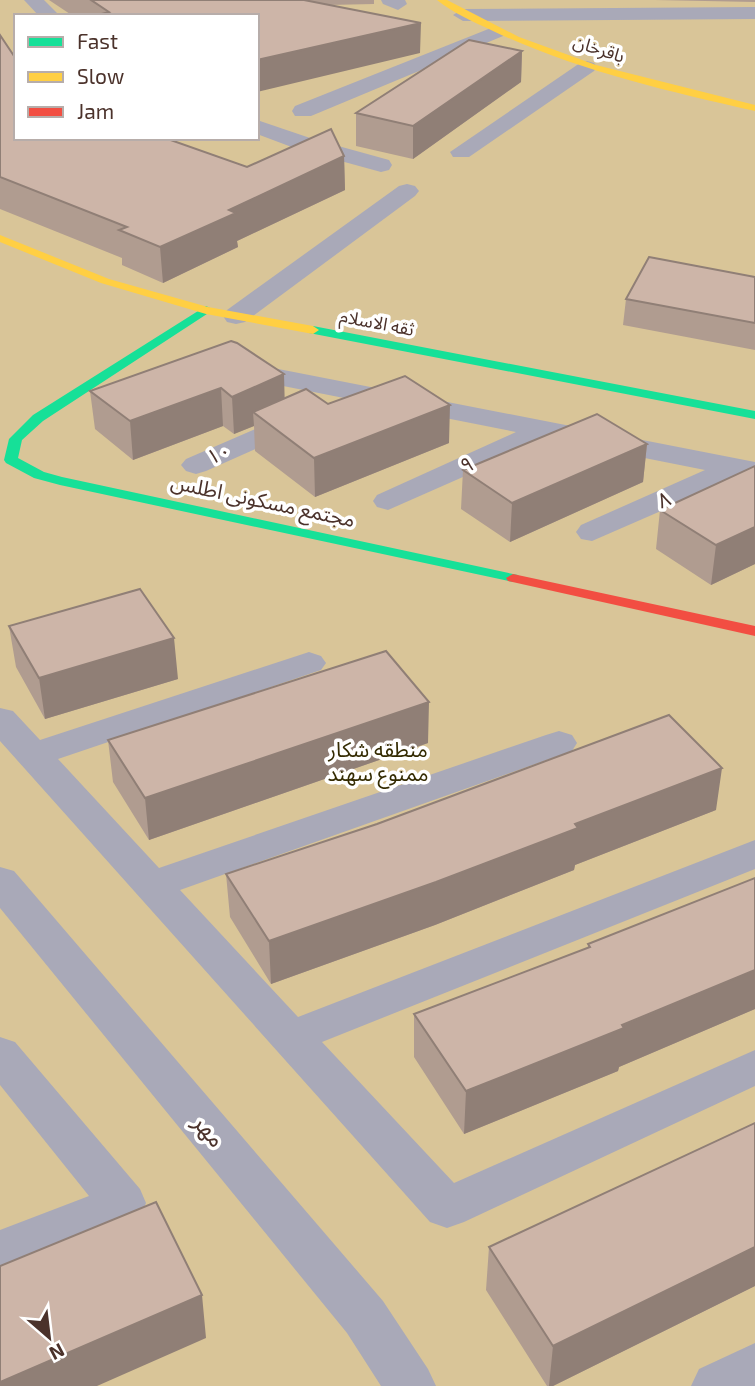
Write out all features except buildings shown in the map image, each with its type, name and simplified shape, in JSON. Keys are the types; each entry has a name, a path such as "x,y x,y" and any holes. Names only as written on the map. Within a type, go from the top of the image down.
{"street":[{"path":"33,0 49,14"},
{"name":"باقرخان","path":"441,0 496,32 587,67 662,88 755,108"},
{"path":"464,15 755,13"},
{"path":"303,111 496,32"},
{"path":"461,152 587,67"},
{"path":"259,127 305,144 382,165"},
{"path":"236,316 407,191"},
{"name":"ثقه الاسلام","path":"0,238 106,282 206,310 755,415"},
{"name":"مجتمع مسکونی اطلس","path":"206,310 38,418 16,439 11,460 60,481 262,522 755,631"},
{"path":"213,364 745,469"},
{"name":"۱۰","path":"196,465 358,392"},
{"name":"۹","path":"388,500 545,430"},
{"name":"۸","path":"592,532 745,469"},
{"path":"32,755 309,663"},
{"path":"0,719 447,1208 755,1067"},
{"path":"152,885 559,743"},
{"path":"291,1037 755,854"},
{"name":"مهر","path":"0,881 365,1317 410,1386"},
{"path":"0,1054 123,1203 0,1251"},
{"path":"717,1386 755,1366"}],"green space":[{"name":"منطقه شکار ممنوع سهند","path":"0,0 755,0 755,1386 0,1386"}],"traffic: fast":[{"path":"206,310 38,418 16,439 11,460 39,475 60,481 513,578"},
{"path":"313,330 755,415"}],"traffic: slow":[{"path":"441,0 478,21 554,54 633,79 755,108"},
{"path":"0,238 105,281 206,310 313,330"}],"traffic: jam":[{"path":"513,578 755,631"}]}
